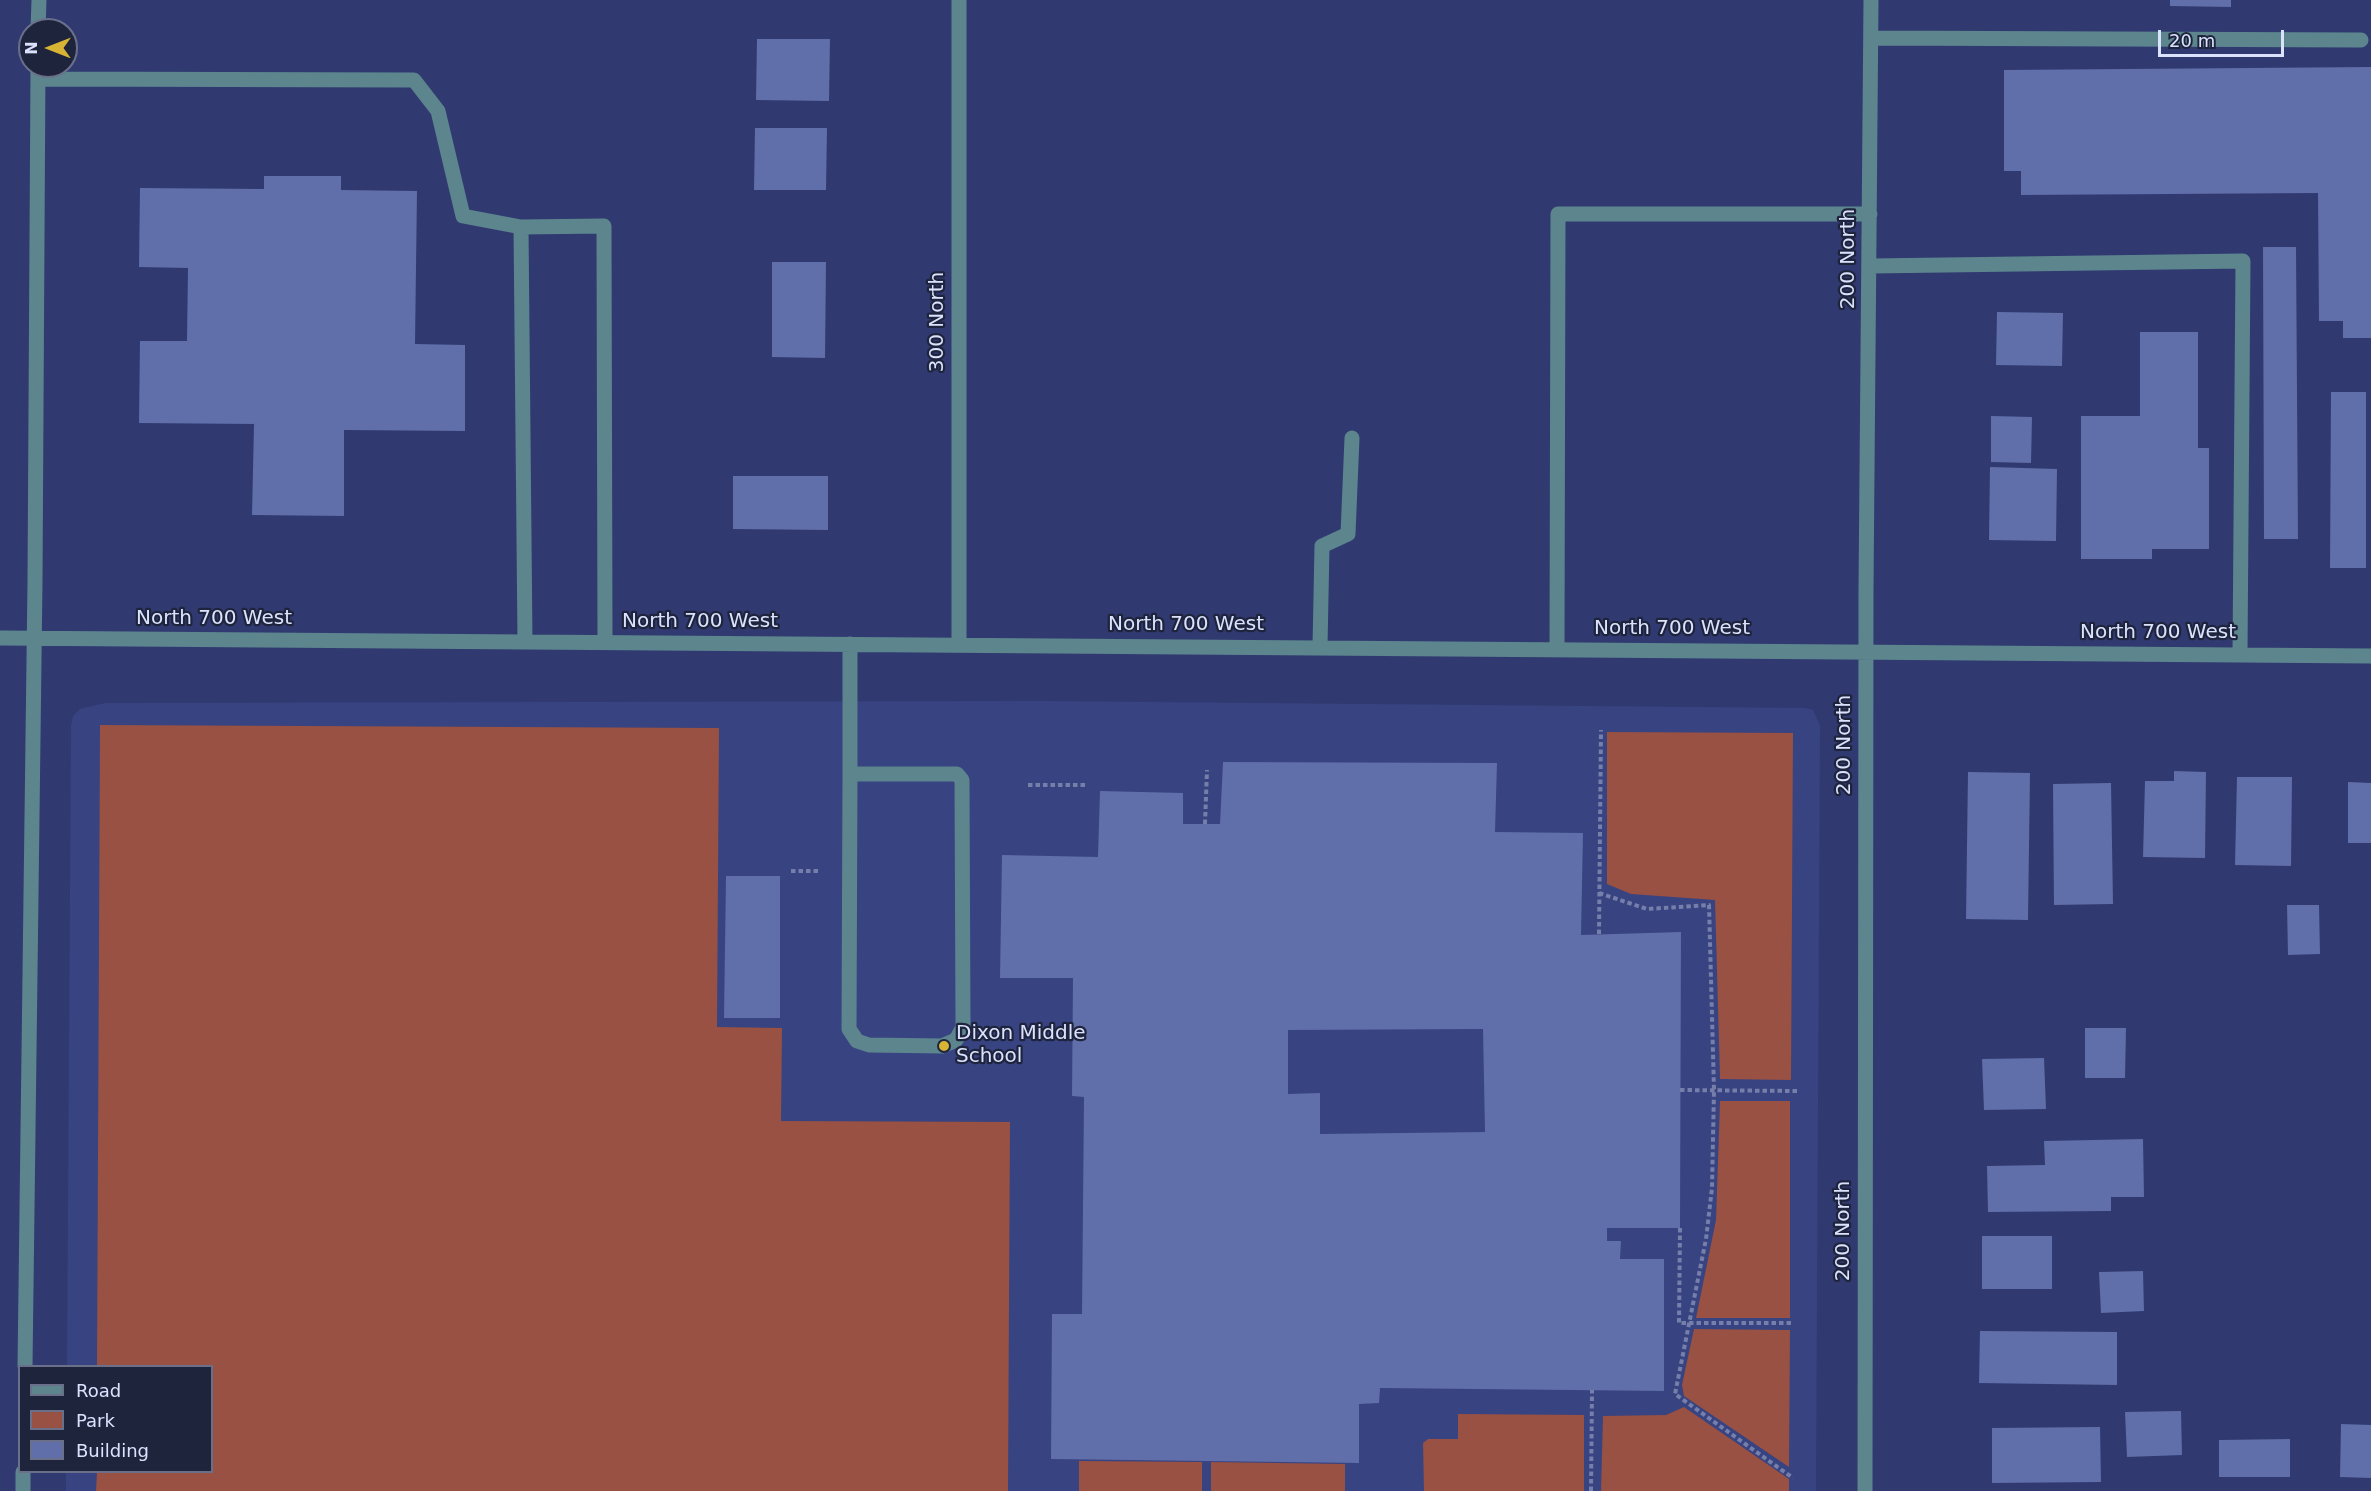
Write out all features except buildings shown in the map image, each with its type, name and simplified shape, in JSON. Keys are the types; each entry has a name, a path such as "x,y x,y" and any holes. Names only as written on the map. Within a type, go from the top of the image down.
{"street":[{"path":"38,18 39,0"},
{"name":"300 North","path":"959,0 959,645"},
{"name":"200 North","path":"1865,1491 1866,652 1871,0"},
{"path":"1871,38 2361,40"},
{"path":"78,73 414,80 438,111 463,216 521,227 604,226 605,642"},
{"path":"25,1365 38,78"},
{"path":"1557,649 1558,214 1870,214"},
{"path":"521,227 525,642"},
{"path":"1870,266 2243,261 2240,654"},
{"path":"1320,647 1322,546 1348,534 1352,438"},
{"name":"North 700 West","path":"0,638 2371,656"},
{"path":"850,644 849,1029 857,1041 869,1045 942,1046 956,1040 963,1027 962,780 957,774 850,774"},
{"path":"23,1473 23,1491"}],"path":[{"path":"1599,934 1601,730"},
{"path":"1206,824 1207,770"},
{"path":"1028,784 1088,784"},
{"path":"1599,893 1647,909 1709,905 1714,1090 1712,1188 1706,1239 1675,1394 1793,1478"},
{"path":"1680,1090 1797,1091"},
{"path":"1680,1228 1679,1323 1794,1323"},
{"path":"1591,1491 1592,1390"}],"shaded area":[{"name":"Dixon Middle School","path":"1038,701 1805,708 1813,710 1820,726 1816,1491 66,1491 66,1473 213,1473 213,1365 67,1365 71,725 73,716 80,709 105,703"}],"green space":[{"path":"100,725 719,728 717,1027 782,1028 781,1121 1010,1122 1008,1491 96,1491 97,1473 213,1473 213,1365 97,1365"},
{"path":"1607,732 1793,733 1791,1080 1720,1079 1715,900 1631,894 1607,884"},
{"path":"1720,1101 1790,1101 1790,1318 1696,1318 1716,1220"},
{"path":"1694,1329 1790,1330 1789,1467 1684,1396 1682,1385"},
{"path":"1684,1407 1789,1479 1789,1491 1601,1491 1603,1416 1666,1415"},
{"path":"1458,1414 1584,1415 1584,1491 1424,1491 1423,1443 1428,1439 1458,1439"},
{"path":"1079,1461 1202,1462 1202,1491 1079,1491"},
{"path":"1211,1462 1345,1464 1345,1491 1211,1491"}],"place":[{"name":"Dixon Middle School","path":"944,1046"}]}
